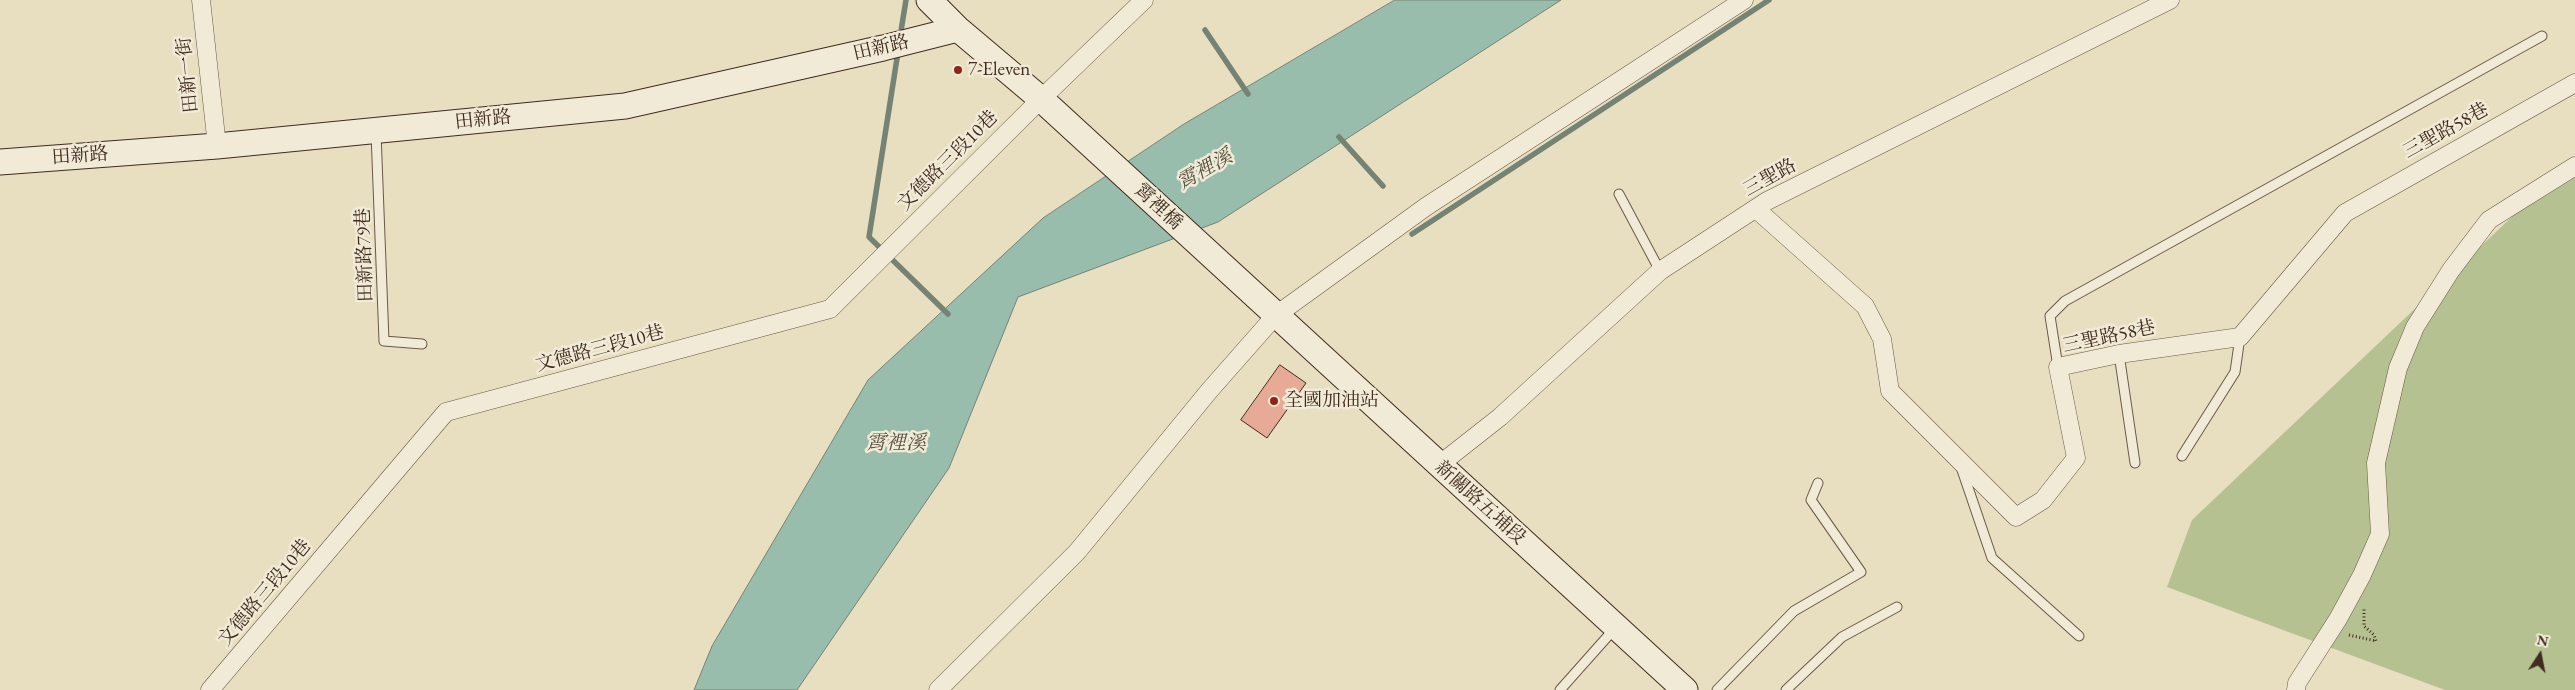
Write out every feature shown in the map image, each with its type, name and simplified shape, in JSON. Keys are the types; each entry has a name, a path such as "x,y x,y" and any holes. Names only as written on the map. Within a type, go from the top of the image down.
{"main road":[{"name":"霄裡橋","path":"929,0 958,29 1041,99 1275,316"},
{"name":"田新路","path":"0,162 217,146 625,106 958,29"},
{"name":"新關路五埔段","path":"1275,316 1685,690"}],"street":[{"name":"田新一街","path":"202,0 217,146"},
{"name":"文德路三段10巷","path":"210,690 446,412 830,309 1041,99 1144,0"},
{"path":"938,690 1078,552 1209,391 1275,316 1428,206 1744,0"},
{"name":"三聖路","path":"1439,465 1500,417 1660,271 1767,201 2170,0"},
{"name":"三聖路58巷","path":"1756,209 1865,306 1882,339 1890,391 2016,517 2043,500 2076,458 2058,367 2119,354 2240,337 2345,213 2575,83"},
{"path":"2296,690 2297,683 2362,575 2380,534 2376,464 2398,368 2415,327 2451,270 2489,220 2575,166"}],"lane":[{"path":"2058,367 2050,316 2065,301 2542,36"},
{"name":"田新路79巷","path":"376,130 384,340 422,344"},
{"path":"1619,194 1660,271"},
{"path":"2182,456 2234,372 2240,337"},
{"path":"2119,354 2135,463"},
{"path":"1958,460 1992,558 2079,636"},
{"path":"1716,690 1794,611 1861,572 1811,500 1818,483"},
{"path":"1786,690 1842,637 1897,607"},
{"path":"1560,690 1616,627"}],"path":[{"path":"2328,633 2359,636 2376,641 2364,626 2362,575"}],"shaded area":[{"path":"2575,157 2575,690 2445,690 2167,587 2192,520"}],"water":[{"name":"霄裡溪","path":"1395,0 1561,0 1218,222 1018,297 949,468 797,690 694,690 712,646 868,380 1043,218 1184,124"}],"building":[{"name":"全國加油站","path":"1280,365 1306,383 1267,438 1241,420"}],"waterway":[{"path":"900,37 906,0"},
{"path":"1412,234 1769,0"},
{"path":"1205,30 1248,94"},
{"path":"898,52 869,237 948,314"},
{"path":"1339,137 1383,186"}],"place":[{"name":"7-Eleven","path":"958,70"},
{"name":"全國加油站","path":"1274,401"}]}
